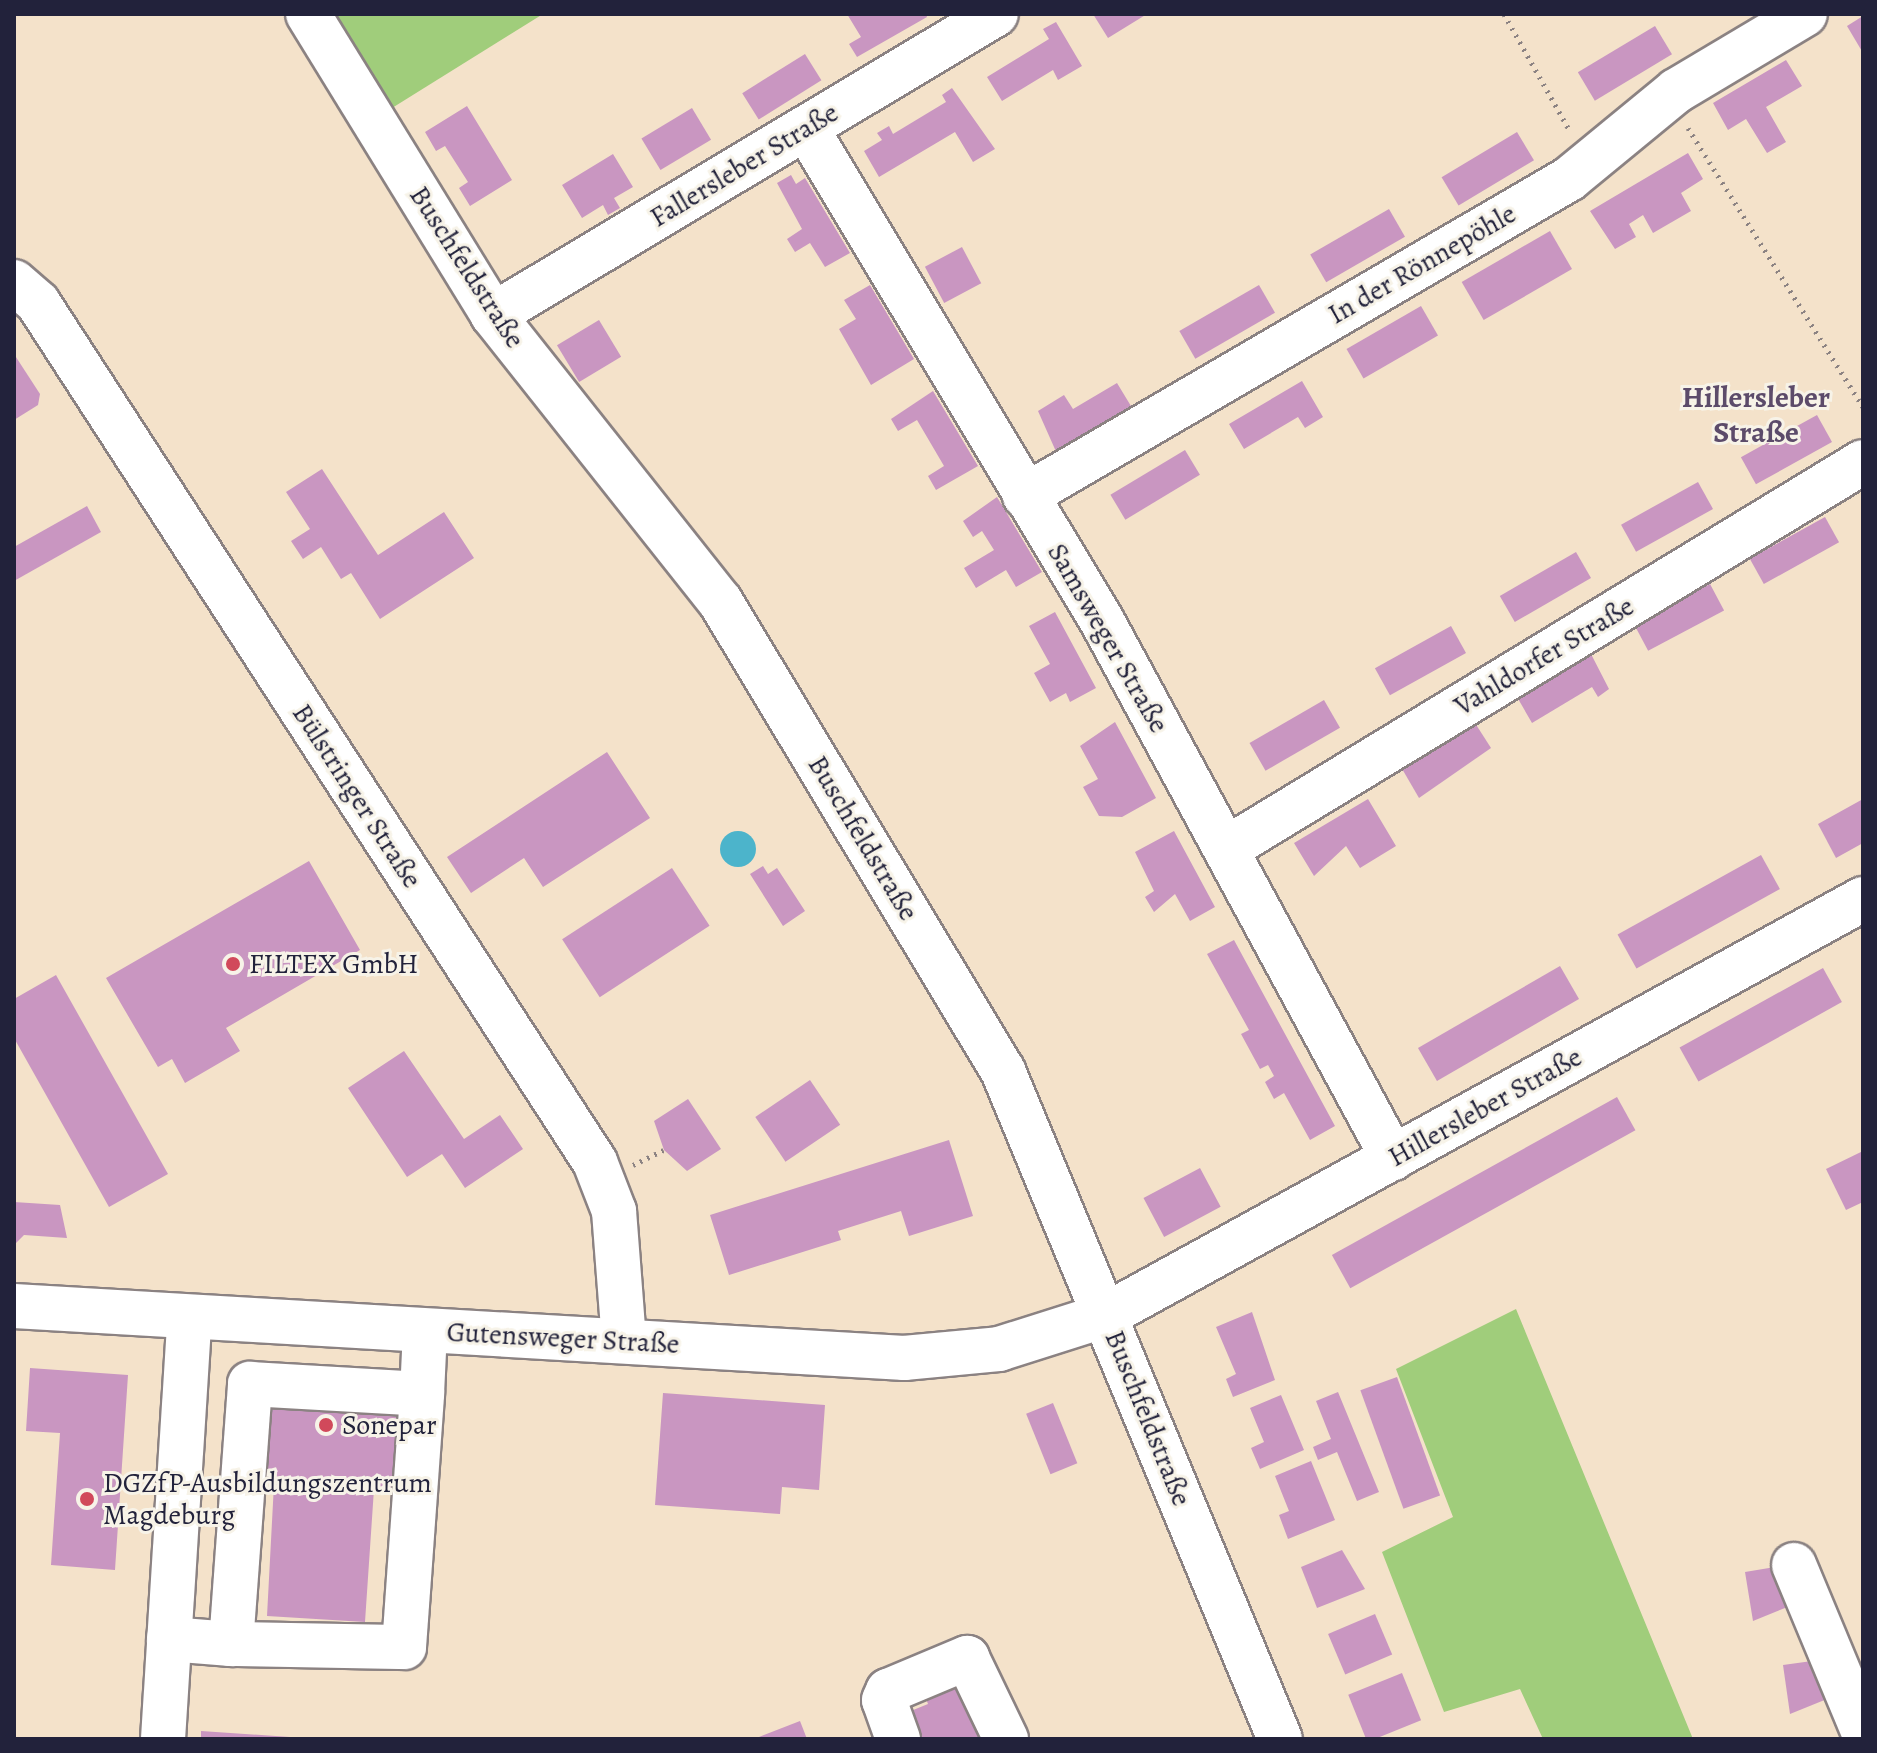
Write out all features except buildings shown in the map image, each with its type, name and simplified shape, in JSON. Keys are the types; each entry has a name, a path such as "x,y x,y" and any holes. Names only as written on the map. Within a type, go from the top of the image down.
{"street":[{"name":"Buschfeldstraße","path":"308,14 493,315 720,601 1009,1082 1280,1739"},
{"name":"Fallersleber Straße","path":"493,315 996,14"},
{"name":"In der Rönnepöhle","path":"1025,496 1589,164 1669,97 1805,14"},
{"name":"Samsweger Straße","path":"806,128 1025,496 1226,849 1393,1158"},
{"name":"Bülstringer Straße","path":"14,282 38,303 595,1162 617,1228 624,1340"},
{"name":"Vahldorfer Straße","path":"1226,849 1863,462"},
{"name":"Hillersleber Straße","path":"1106,1315 1863,899"},
{"name":"Gutensweger Straße","path":"14,1306 189,1321 949,1358 1106,1315"},
{"path":"163,1739 189,1321"},
{"path":"169,1639 231,1644 404,1647 425,1331"},
{"path":"231,1644 250,1384 422,1394"},
{"path":"1794,1565 1863,1731"},
{"path":"898,1739 884,1700 888,1691 967,1658 975,1661 1006,1739"}],"path":[{"path":"1504,14 1589,164"},
{"path":"1669,97 1863,407"}],"green space":[{"path":"326,14 543,14 384,113"},
{"path":"1516,1309 1693,1739 1543,1739 1520,1689 1444,1712 1382,1552 1453,1517 1396,1369"}],"water":[{"path":"738,831 751,836 756,849 751,862 738,867 725,862 720,849 725,836"}],"place":[{"name":"FILTEX GmbH","path":"233,964"},
{"name":"Sonepar","path":"326,1425"},
{"name":"DGZfP-Ausbildungszentrum Magdeburg","path":"87,1499"}],"district":[{"name":"Hillersleber Straße","path":"1756,414"}]}
